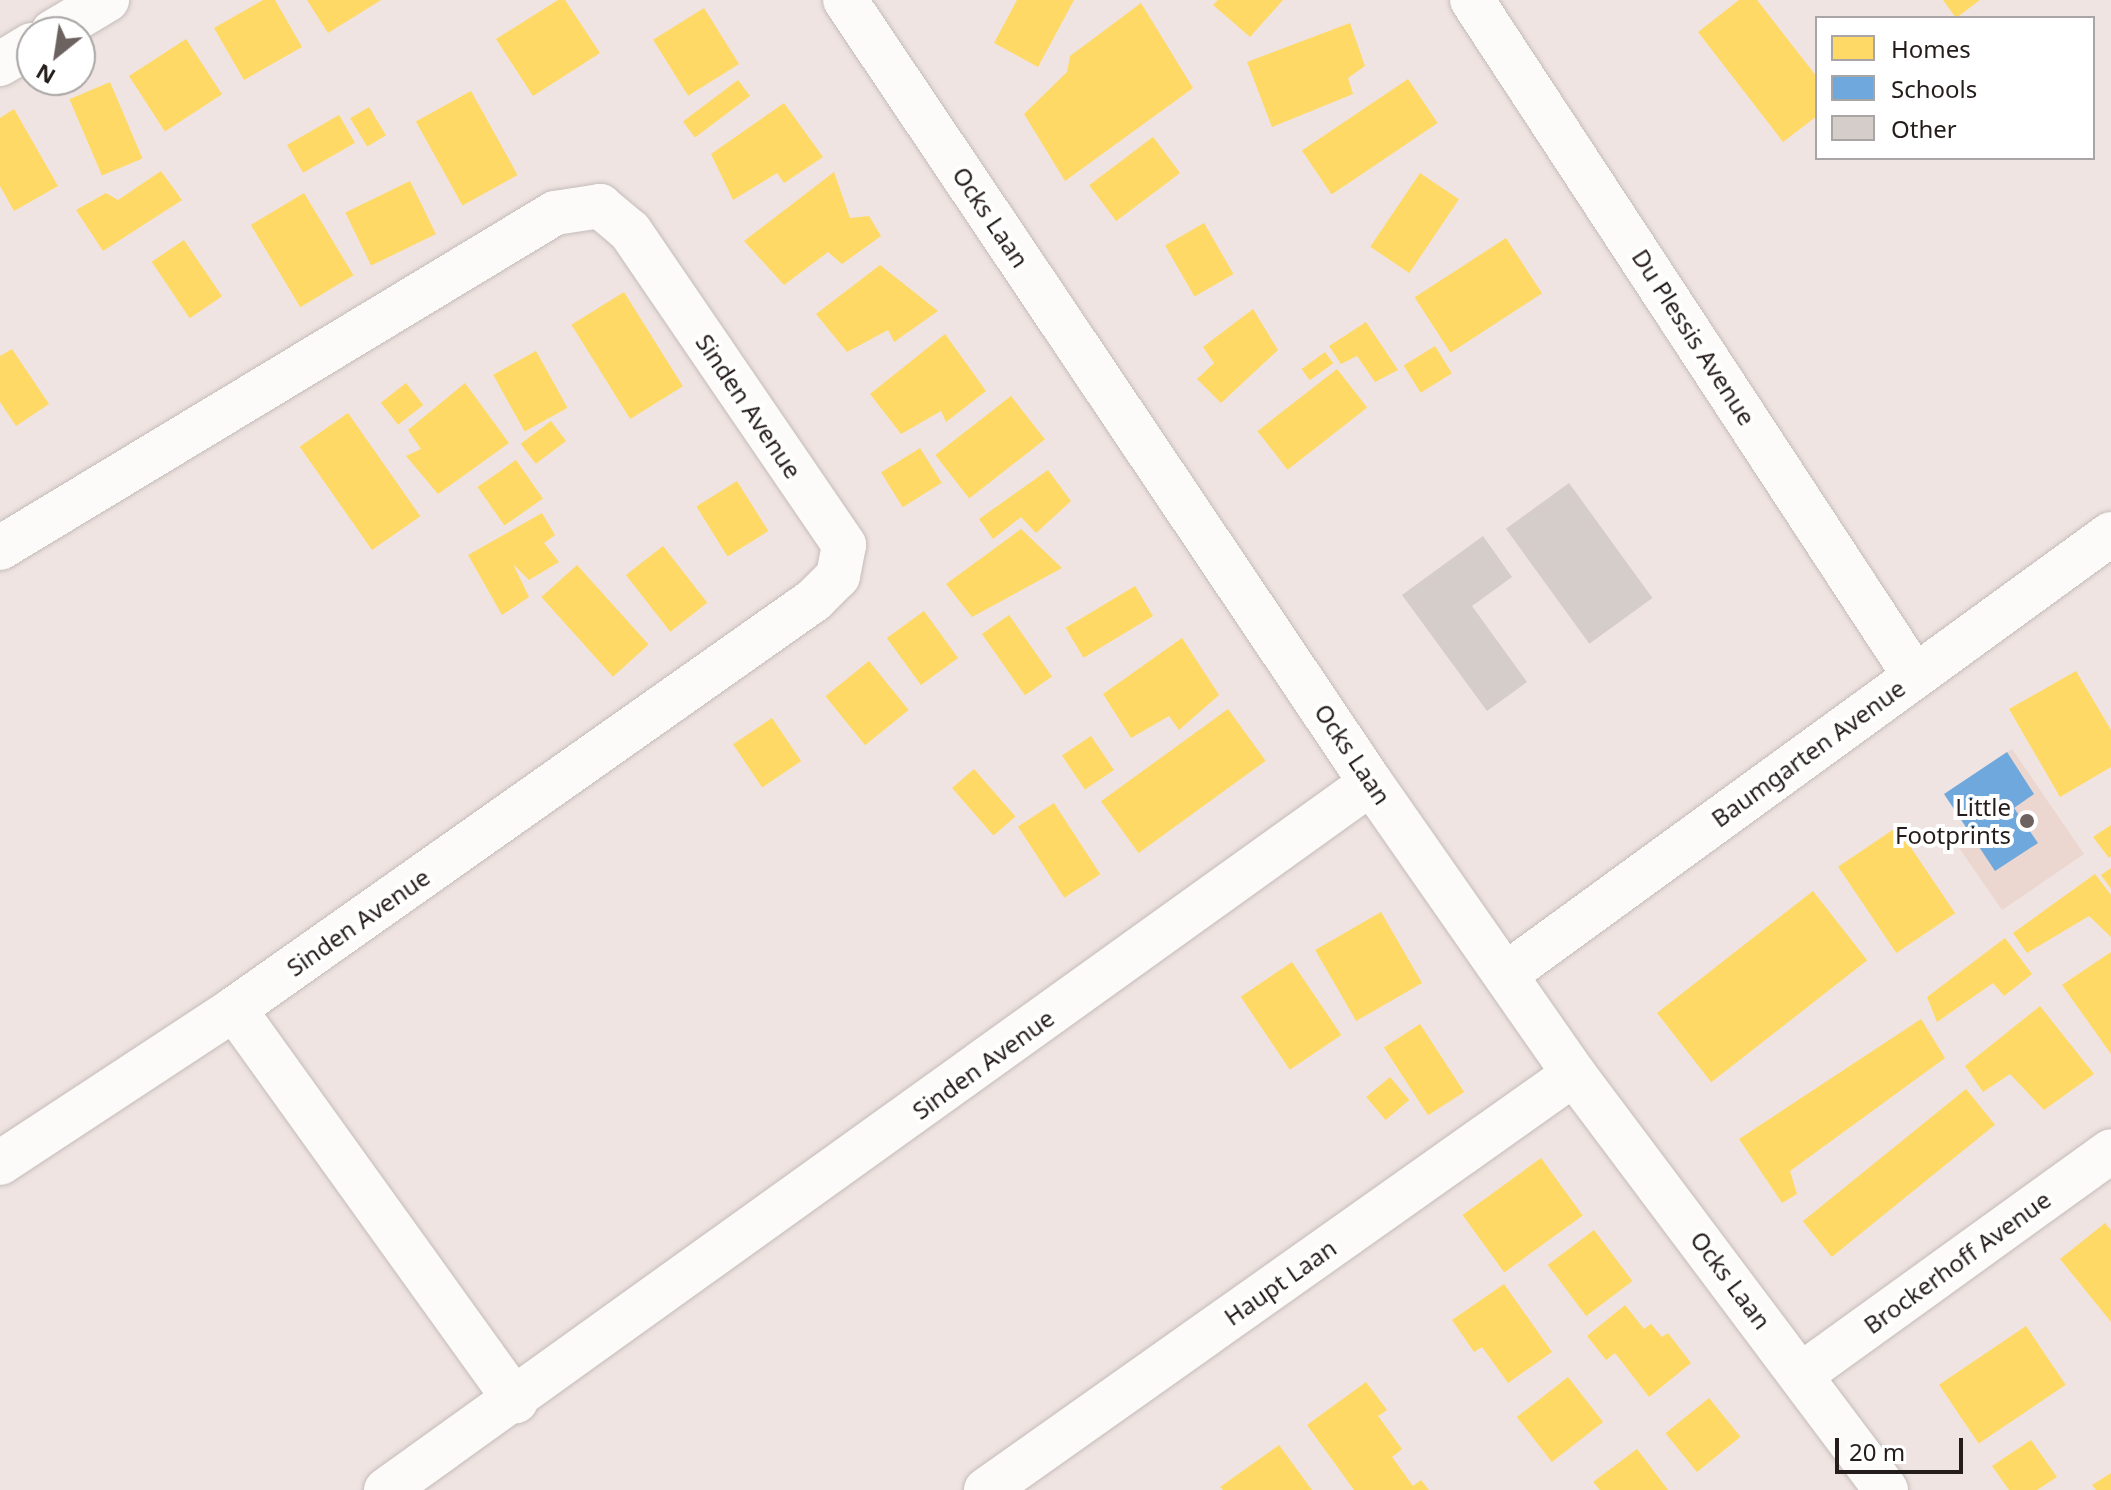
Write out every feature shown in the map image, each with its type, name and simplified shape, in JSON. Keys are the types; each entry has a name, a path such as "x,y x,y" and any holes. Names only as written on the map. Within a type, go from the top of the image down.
{"street":[{"path":"80,16 107,0"},
{"name":"Ocks Laan","path":"845,0 1371,783 1574,1074 1802,1374 1886,1490"},
{"name":"Du Plessis Avenue","path":"1472,0 1914,675"},
{"name":"Sinden Avenue","path":"0,548 555,213 600,206 630,231 844,545 838,576 814,600 234,1009 0,1163"},
{"name":"Baumgarten Avenue","path":"1506,974 2111,534"},
{"name":"Sinden Avenue","path":"386,1490 516,1401 1371,783"},
{"path":"234,1009 516,1401"},
{"name":"Haupt Laan","path":"986,1490 1574,1074"},
{"name":"Brockerhoff Avenue","path":"1802,1374 2111,1151"}],"shaded area":[{"name":"Little Footprints","path":"2012,749 2084,854 2002,910 1957,845 2014,808 1985,767"}],"building: Homes":[{"path":"263,0 275,0 302,47 244,80 214,28"},
{"path":"307,0 381,0 328,33"},
{"path":"558,0 565,0 600,53 533,96 496,39"},
{"path":"1017,0 1074,0 1038,67 994,43"},
{"path":"1218,0 1283,0 1250,37 1213,5"},
{"path":"1739,0 1757,0 1815,74 1815,118 1783,142 1698,32"},
{"path":"1943,0 1980,0 1959,16 1955,16"},
{"path":"1141,3 1193,88 1065,181 1024,114 1067,72 1070,56"},
{"path":"704,8 739,64 688,96 653,40"},
{"path":"1350,23 1365,66 1348,78 1353,94 1272,127 1247,62"},
{"path":"186,39 222,94 165,131 129,76"},
{"path":"1408,79 1438,123 1332,195 1302,151"},
{"path":"738,80 750,96 695,137 683,122"},
{"path":"110,82 142,158 102,176 69,99 96,96 96,88"},
{"path":"471,91 518,175 462,206 416,122"},
{"path":"784,103 823,157 784,183 777,173 733,200 711,154"},
{"path":"369,107 386,135 367,147 350,118"},
{"path":"14,109 58,186 14,211 0,186 0,118"},
{"path":"339,115 355,143 303,173 287,145"},
{"path":"1153,137 1180,173 1116,221 1089,185"},
{"path":"161,171 182,200 103,251 76,210 106,193 118,200"},
{"path":"834,172 850,218 869,216 881,236 842,264 828,252 784,285 744,241"},
{"path":"1420,173 1459,199 1409,273 1370,247"},
{"path":"410,181 436,234 371,266 345,213"},
{"path":"304,193 353,275 300,307 251,225"},
{"path":"1204,223 1234,274 1195,297 1165,246"},
{"path":"1506,238 1542,293 1451,353 1415,297"},
{"path":"184,240 222,296 190,318 152,262"},
{"path":"880,265 938,311 894,342 888,330 847,352 816,314"},
{"path":"624,292 683,386 630,419 571,325"},
{"path":"1253,309 1278,350 1221,403 1197,379 1214,363 1203,347"},
{"path":"1366,322 1398,370 1375,382 1357,356 1341,364 1329,346"},
{"path":"945,334 986,391 946,422 941,411 901,434 870,394"},
{"path":"1435,346 1452,373 1421,393 1404,366"},
{"path":"12,349 49,404 16,426 0,402 0,356"},
{"path":"536,351 568,408 525,432 493,375"},
{"path":"1325,352 1333,363 1310,380 1302,369"},
{"path":"1337,369 1367,408 1288,470 1257,431"},
{"path":"406,383 423,405 398,425 381,403"},
{"path":"465,383 509,443 438,494 406,456 421,449 408,430"},
{"path":"1011,396 1045,439 969,498 935,455"},
{"path":"348,413 420,516 372,550 300,447"},
{"path":"551,421 566,441 536,464 521,444"},
{"path":"920,448 942,483 903,507 881,472"},
{"path":"516,460 543,499 504,525 477,487"},
{"path":"1048,470 1071,501 1036,533 1021,517 993,539 979,519"},
{"path":"737,481 768,531 728,556 696,506"},
{"path":"542,513 555,535 544,543 559,562 529,580 513,564 529,597 502,615 468,555"},
{"path":"1021,529 1062,568 972,617 946,584"},
{"path":"663,546 707,603 670,632 626,575"},
{"path":"577,565 649,645 613,677 541,597"},
{"path":"1135,586 1153,616 1084,658 1066,628"},
{"path":"924,611 958,658 921,685 887,638"},
{"path":"1009,615 1052,676 1025,695 982,634"},
{"path":"1182,638 1219,695 1179,730 1169,716 1131,738 1103,694"},
{"path":"869,661 909,710 865,745 825,696"},
{"path":"2076,671 2111,730 2111,767 2060,797 2009,709"},
{"path":"1228,709 1266,761 1139,853 1101,801"},
{"path":"772,718 801,761 762,787 733,744"},
{"path":"1091,736 1114,770 1085,790 1062,756"},
{"path":"974,769 1015,817 993,836 952,788"},
{"path":"1054,803 1100,874 1064,898 1018,826"},
{"path":"2111,825 2111,856 2109,858 2093,837"},
{"path":"1897,827 1955,913 1896,953 1838,867"},
{"path":"2111,868 2111,889 2101,875"},
{"path":"2095,874 2111,895 2111,937 2089,916 2027,953 2013,933"},
{"path":"1813,891 1867,960 1711,1082 1657,1013"},
{"path":"1381,912 1422,983 1356,1021 1315,950"},
{"path":"2005,938 2032,974 2004,996 1993,983 1937,1022 1927,997"},
{"path":"2111,952 2111,1054 2062,985"},
{"path":"1292,962 1341,1035 1290,1070 1241,997"},
{"path":"2040,1006 2094,1074 2044,1110 2010,1074 1983,1092 1965,1066"},
{"path":"1921,1019 1945,1058 1790,1171 1797,1194 1782,1203 1739,1139"},
{"path":"1420,1024 1464,1092 1428,1115 1384,1047"},
{"path":"1390,1077 1409,1100 1386,1120 1366,1097"},
{"path":"1966,1089 1995,1125 1832,1257 1803,1221"},
{"path":"1541,1158 1583,1215 1504,1272 1463,1215"},
{"path":"2105,1223 2111,1230 2111,1322 2060,1259"},
{"path":"1594,1230 1633,1281 1586,1316 1548,1265"},
{"path":"1504,1284 1552,1352 1508,1383 1482,1347 1474,1352 1452,1320"},
{"path":"1625,1305 1644,1329 1651,1324 1662,1337 1668,1333 1691,1363 1649,1397 1615,1353 1606,1360 1587,1336"},
{"path":"2026,1326 2066,1385 1979,1444 1939,1385"},
{"path":"1568,1377 1603,1422 1552,1462 1517,1417"},
{"path":"1366,1382 1387,1410 1378,1416 1402,1449 1392,1457 1413,1486 1421,1480 1429,1490 1354,1490 1307,1425"},
{"path":"1709,1398 1740,1437 1697,1472 1665,1433"},
{"path":"2031,1440 2057,1477 2037,1490 2009,1490 1992,1466"},
{"path":"1279,1445 1312,1490 1223,1490 1220,1487"},
{"path":"1637,1449 1668,1490 1600,1490 1593,1482"},
{"path":"2111,1473 2111,1490 2096,1490 2092,1485"}],"building: Schools":[{"path":"2007,752 2034,794 2014,808 2038,843 1995,871 1944,794"}],"building: Other":[{"path":"1569,483 1652,598 1589,644 1506,529"},
{"path":"1483,536 1512,577 1472,606 1527,682 1487,711 1402,595"}],"place":[{"name":"Little Footprints","path":"2027,821"}]}
